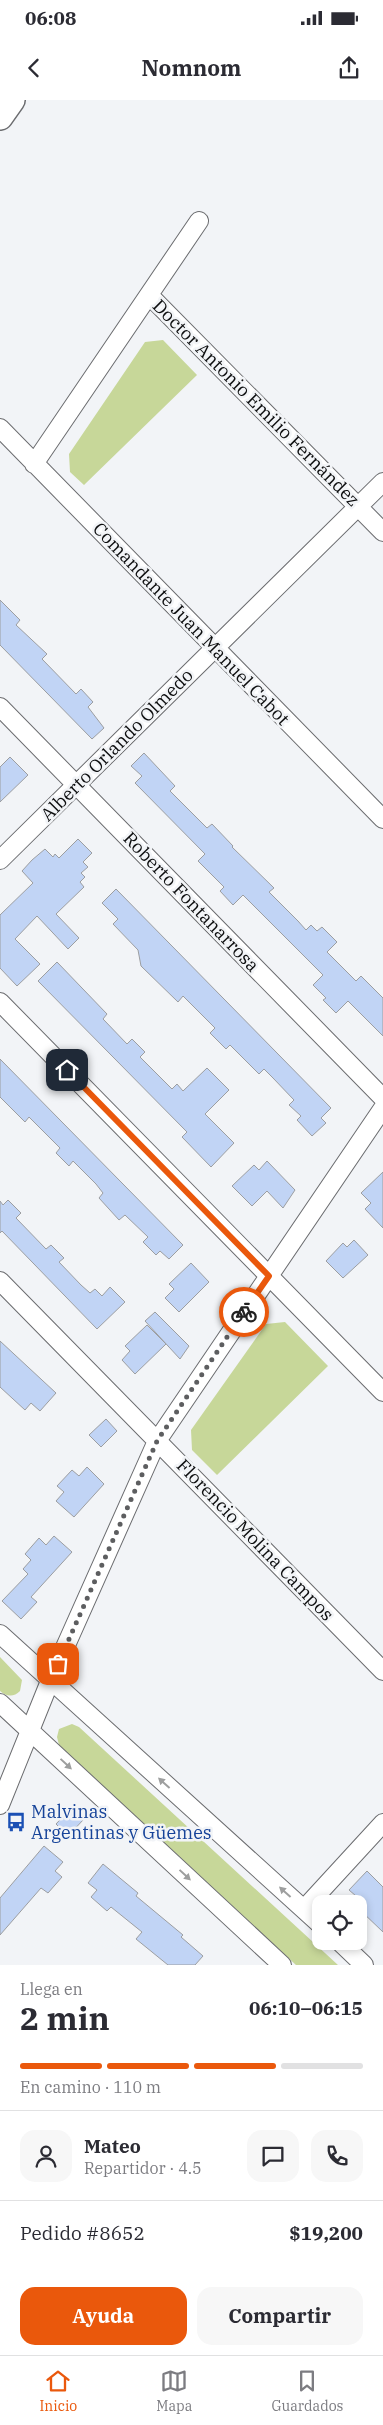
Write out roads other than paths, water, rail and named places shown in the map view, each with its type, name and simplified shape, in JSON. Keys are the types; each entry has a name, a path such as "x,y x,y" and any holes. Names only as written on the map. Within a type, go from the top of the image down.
{"main road":[{"path":"0,117 12,100"}],"street":[{"path":"34,464 199,221"},
{"name":"Doctor Antonio Emilio Fernández","path":"149,295 383,532"},
{"name":"Comandante Juan Manuel Cabot","path":"0,428 383,820"},
{"name":"Alberto Orlando Olmedo","path":"0,860 383,482"},
{"name":"Roberto Fontanarrosa","path":"0,707 383,1098"},
{"path":"0,1002 383,1392"},
{"path":"0,1805 50,1681 157,1441 383,1108"},
{"name":"Florencio Molina Campos","path":"0,1281 383,1671"},
{"path":"0,1634 312,1916"},
{"path":"0,1703 282,1965"},
{"path":"304,1908 383,1823"},
{"path":"348,1950 364,1965"}],"place":[{"name":"Malvinas Argentinas y Güemes","path":"16,1822"}]}
